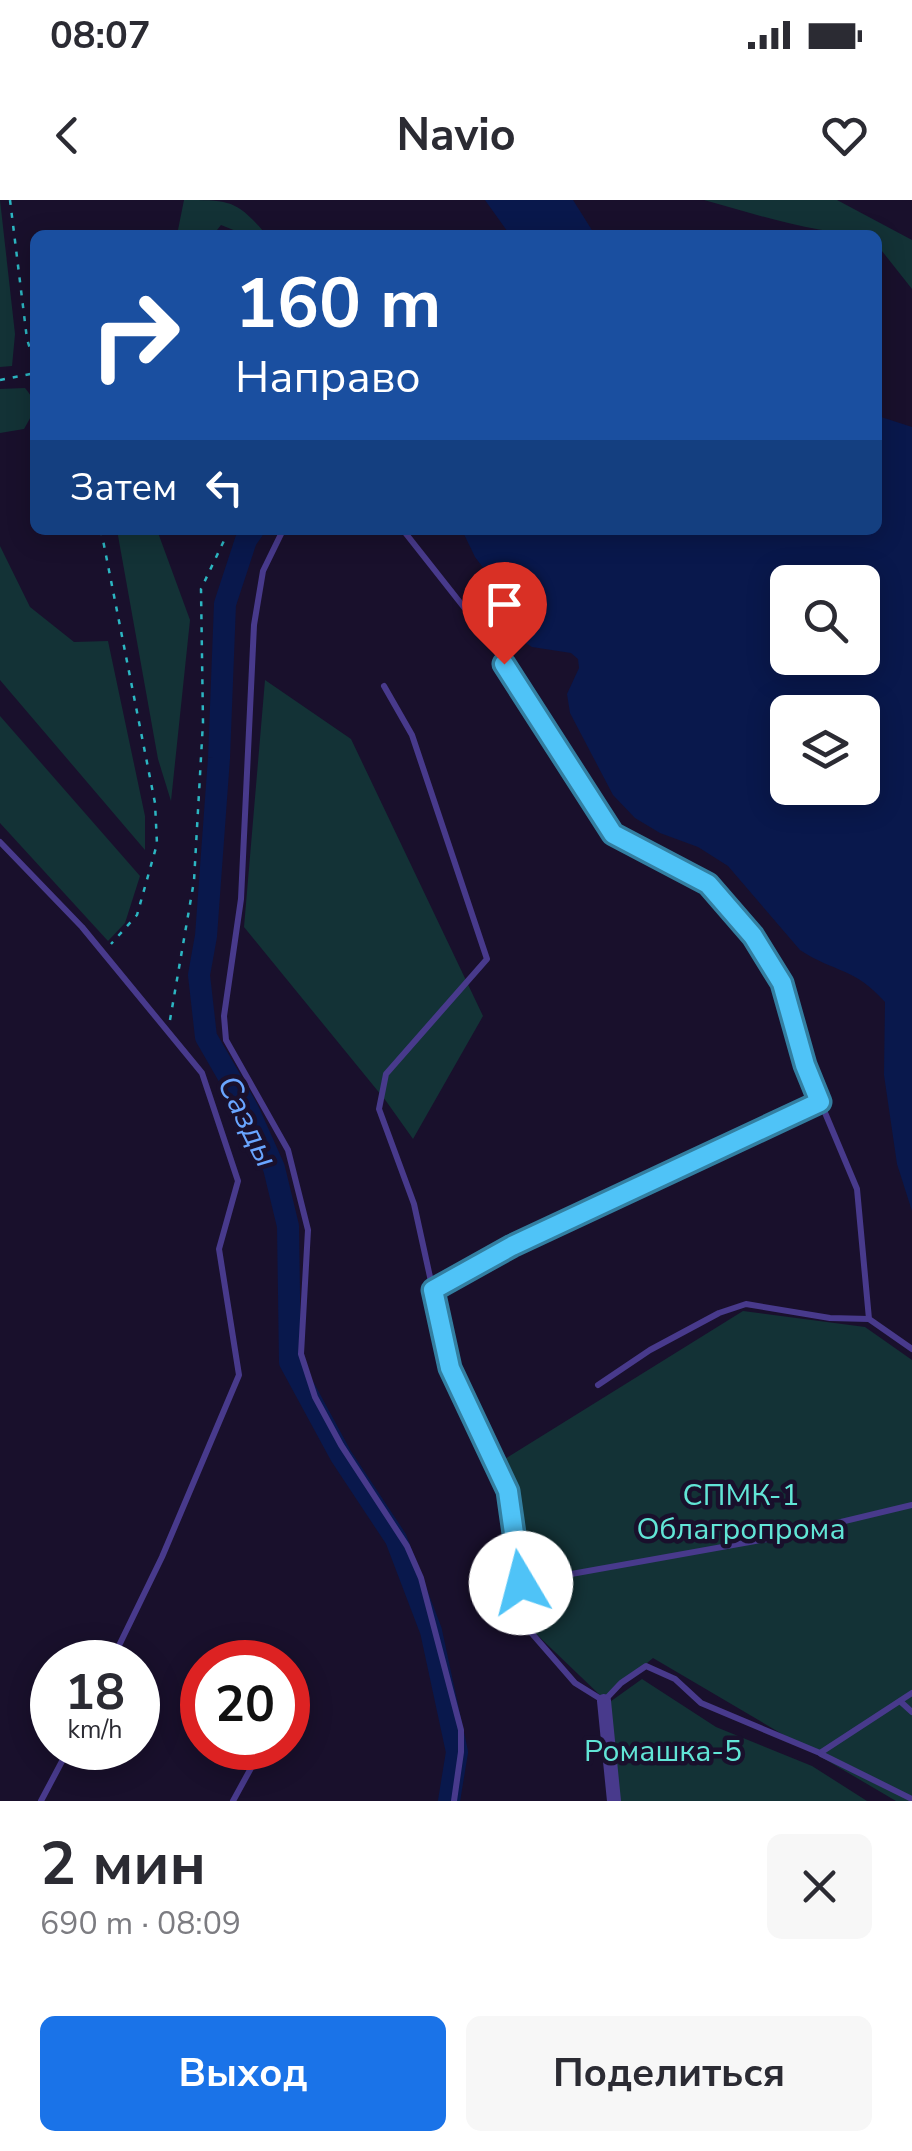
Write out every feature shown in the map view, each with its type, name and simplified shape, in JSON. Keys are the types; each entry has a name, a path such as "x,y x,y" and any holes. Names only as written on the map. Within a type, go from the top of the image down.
{"street":[{"path":"604,1700 614,1801"}],"lane":[{"path":"280,535 263,570 254,625 240,899 224,1016 226,1040 288,1150 308,1230 301,1354 315,1397 407,1546 421,1578 460,1730 454,1801"},
{"path":"407,535 485,634 613,834 708,884 753,936 782,983 805,1065 857,1190 869,1319"},
{"path":"384,686 412,735 487,959 386,1074 380,1109 414,1204 450,1368 508,1491 528,1628 575,1683 604,1700 646,1666 675,1679 701,1703 820,1753 912,1799"},
{"path":"0,842 103,952 202,1073 238,1181 219,1250 239,1376 162,1557 122,1640"},
{"path":"433,1290 512,1246 820,1102"},
{"path":"598,1386 650,1350 719,1313 746,1304 830,1318 869,1319 912,1350"},
{"path":"521,1583 778,1536 912,1506"},
{"path":"820,1753 912,1693"},
{"path":"901,1702 912,1712"},
{"path":"42,1801 58,1770"},
{"path":"233,1801 250,1770"}],"path":[{"path":"10,200 30,349"},
{"path":"0,380 30,375"},
{"path":"103,535 156,803 157,844 137,915 103,952"},
{"path":"168,1032 194,881 203,722 201,589 227,535"}],"green space":[{"path":"0,200 15,334 12,366 0,367"},
{"path":"184,200 231,204 262,230 234,230 221,225 217,230 178,230"},
{"path":"704,200 837,200 912,240 912,289 882,251 882,230 826,230"},
{"path":"25,388 29,394 30,417 24,429 0,433 0,389"},
{"path":"118,535 159,535 190,620 171,801 158,759"},
{"path":"0,546 30,607 74,642 108,641 145,816 145,850 0,680"},
{"path":"265,680 351,739 483,1016 413,1139 244,927"},
{"path":"0,716 140,876 125,923 108,941 0,823"},
{"name":"СПМК-1 Облагропрома","path":"743,1311 865,1327 912,1360 912,1801 896,1801 653,1658 604,1699 530,1628 500,1462"},
{"name":"Ромашка-5","path":"642,1679 716,1727 812,1766 867,1801 617,1801 607,1704"}],"shaded area":[{"path":"485,200 573,200 592,230 506,230"},
{"path":"882,417 912,427 912,1211 897,1164 884,1075 885,1002 864,982 800,950 728,866 698,847 660,833 635,818 613,795 570,713 567,694 579,668 578,659 571,653 532,647 517,638 504,623 497,606 494,582 464,535 882,535"}],"waterway":[{"name":"Сазды","path":"250,535 225,604 219,758 206,936 199,975 206,1037 248,1110 274,1168 288,1226 290,1362 341,1456 396,1539 431,1631 457,1752 449,1801"}],"route":[{"path":"504,664 613,834 708,884 753,936 782,983 805,1065 820,1102 512,1246 433,1290 450,1368 508,1491 521,1583"}]}
